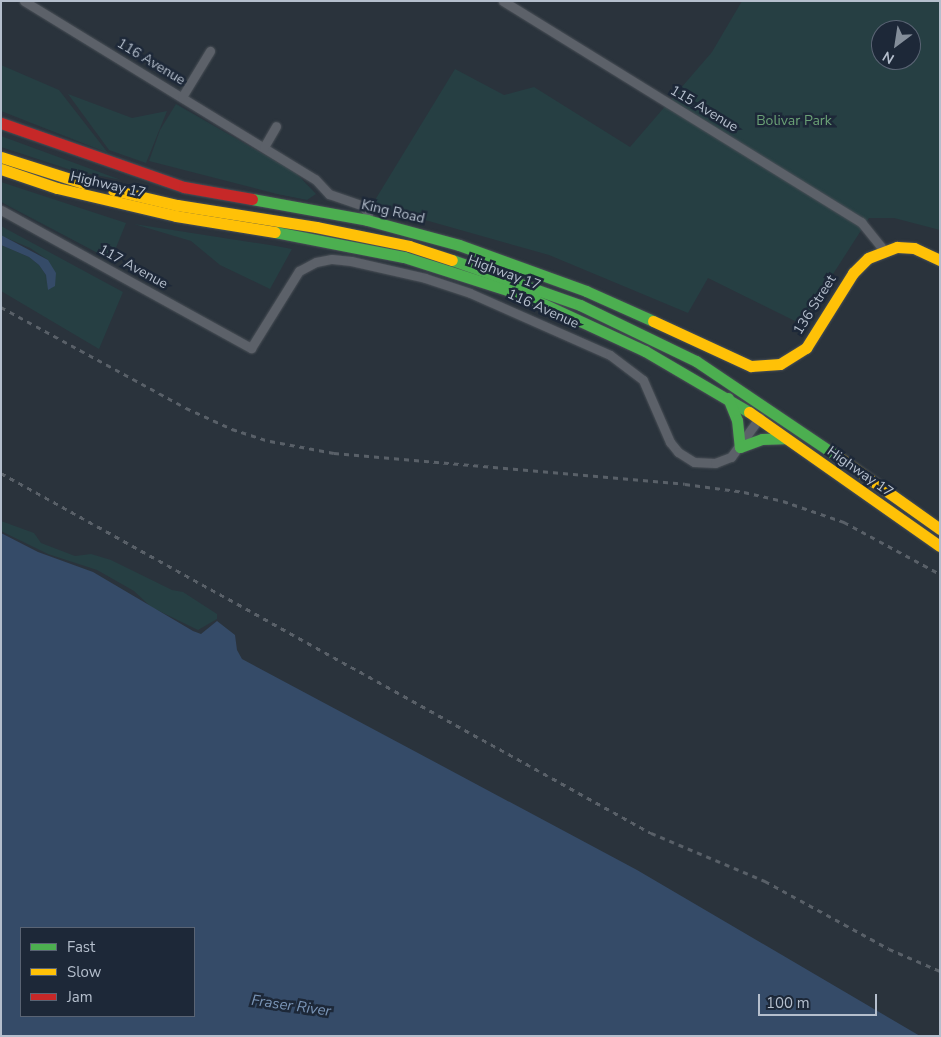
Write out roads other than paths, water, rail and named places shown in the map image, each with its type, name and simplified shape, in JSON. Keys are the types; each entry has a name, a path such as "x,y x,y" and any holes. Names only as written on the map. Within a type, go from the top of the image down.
{"main road":[{"name":"King Road","path":"1,123 184,187 367,220 450,242 586,291 736,361 766,367"},
{"name":"Highway 17","path":"1,157 64,179 168,203 326,229 455,259 580,305 642,333 696,361 767,406 940,529"},
{"name":"Highway 17","path":"1,169 57,188 176,216 363,247 451,270 526,296 585,322 728,398 940,546"},
{"path":"884,250 914,248 940,260"},
{"name":"136 Street","path":"766,367 794,358 806,348 853,273 868,258 884,250"},
{"path":"728,398 737,420 740,447 762,439 785,438"}],"street":[{"name":"116 Avenue","path":"24,1 315,179 336,198 353,200 363,206 368,214 367,220"},
{"name":"115 Avenue","path":"503,1 860,222 884,250"},
{"path":"182,97 210,51"},
{"path":"264,147 276,126"},
{"name":"117 Avenue","path":"1,210 251,348"},
{"name":"116 Avenue","path":"251,348 286,288 299,271 316,262 332,259 425,278 478,296 539,321 627,366 648,389 678,452 694,462 715,464 731,457 740,447"},
{"path":"740,447 767,406"}],"water":[{"path":"1,235 48,260 56,273 55,286 48,290 46,275 39,265 29,257 1,245"},
{"name":"Fraser River","path":"1,533 38,552 93,572 193,631 201,634 217,621 235,635 237,650 242,659 637,870 920,1036 1,1036"}],"railway":[{"path":"1,307 186,408 232,429 270,441 334,453 685,484 744,492 783,501 844,522 940,574"},
{"path":"1,473 651,833 765,881 889,949 940,971"}],"park label":[{"name":"Bolivar Park","path":"794,121"}]}
